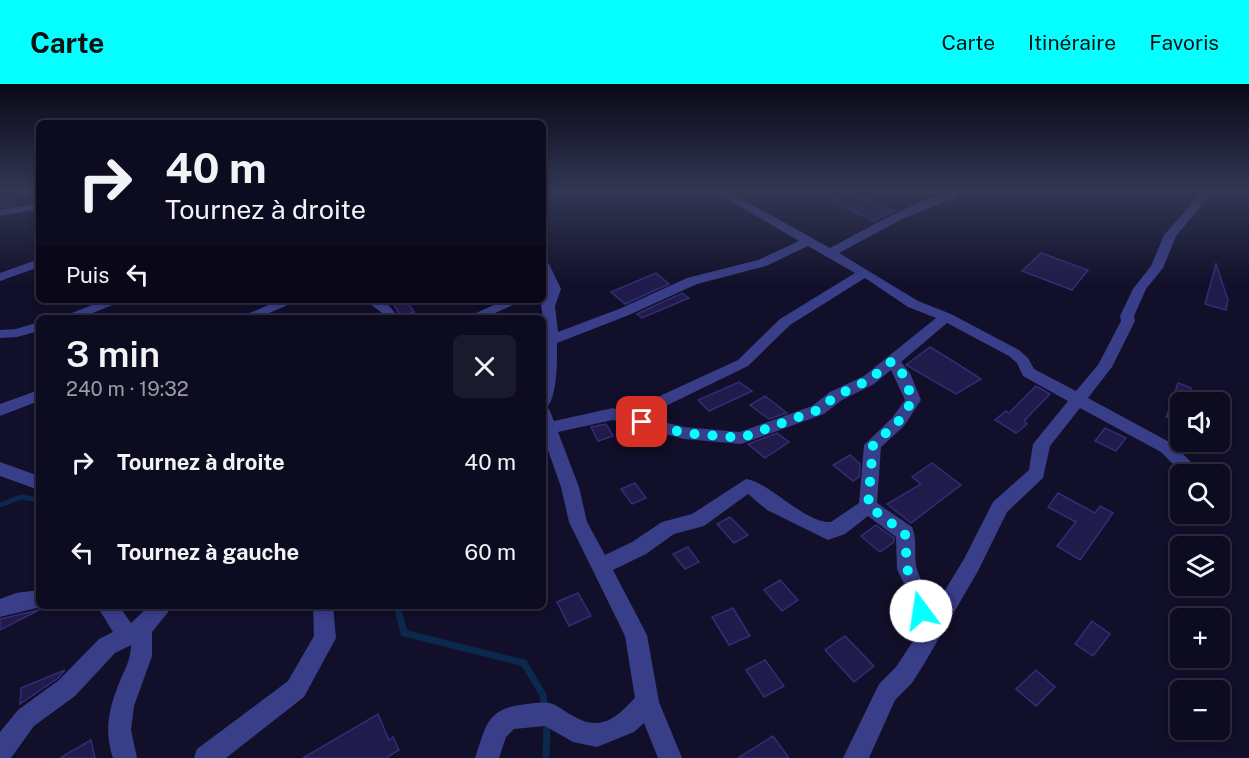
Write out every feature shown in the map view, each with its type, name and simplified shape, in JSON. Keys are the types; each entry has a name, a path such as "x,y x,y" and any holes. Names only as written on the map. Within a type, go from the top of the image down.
{"street":[{"path":"776,222 782,228 864,273 913,304 946,317 1014,353 1023,361 1028,372 1043,378 1077,400 1167,448 1184,464"},
{"path":"829,254 889,222"},
{"path":"855,758 865,741 886,692 904,675 971,565 1000,507 1037,473 1042,444 1104,367 1128,321 1127,315 1150,272 1157,268 1170,235 1181,222"},
{"path":"546,341 624,312 692,282 762,263 806,242"},
{"path":"0,277 36,264"},
{"path":"626,418 743,363 785,322 864,273"},
{"path":"546,388 549,372 546,341 551,321 548,306 554,293 547,286"},
{"path":"75,315 109,303"},
{"path":"253,315 284,303"},
{"path":"378,303 387,310 389,315"},
{"path":"480,315 510,303"},
{"path":"546,424 613,414 684,433 741,438 818,410 836,396 869,380 946,317"},
{"path":"0,334 17,333 36,327"},
{"path":"601,567 639,548 669,527 697,521 746,486 774,505 828,532 838,528 868,506 873,445 898,422 913,400 902,373 892,361"},
{"path":"0,410 36,396"},
{"path":"546,427 570,487 578,522 636,635 646,702 670,758"},
{"path":"0,469 12,471 28,482 36,483"},
{"path":"868,506 905,533 907,569 918,592 928,634"},
{"path":"0,608 16,602 36,599"},
{"path":"110,609 134,631 142,654 117,720 118,742 125,758"},
{"path":"0,752 26,718 67,688 107,646 134,631 160,609"},
{"path":"206,758 296,689 324,638 323,609"},
{"path":"487,758 496,730 508,718 547,714 573,730 605,734 626,724 646,702"},
{"path":"656,725 656,758"}],"building":[{"path":"1041,253 1088,270 1072,290 1022,271"},
{"path":"1216,264 1228,300 1226,310 1205,304"},
{"path":"656,273 669,284 625,304 611,292"},
{"path":"682,293 689,298 642,318 637,314"},
{"path":"408,303 414,312 400,315 393,304"},
{"path":"930,347 981,379 956,394 906,365"},
{"path":"739,382 752,391 709,411 698,400"},
{"path":"1178,383 1191,388 1190,392 1175,392"},
{"path":"1036,386 1050,394 1024,421 1027,424 1016,433 995,420 1006,411 1009,413"},
{"path":"765,396 787,413 769,419 750,405"},
{"path":"606,424 613,436 598,441 591,427"},
{"path":"1105,428 1126,438 1116,451 1095,441"},
{"path":"777,433 789,442 765,458 748,444"},
{"path":"850,455 860,464 859,477 853,481 833,465"},
{"path":"932,463 961,485 911,523 887,504 921,484 912,477"},
{"path":"635,483 646,498 632,504 621,489"},
{"path":"1058,493 1095,513 1100,506 1113,513 1080,560 1057,546 1076,522 1048,507"},
{"path":"730,517 748,535 734,543 717,524"},
{"path":"876,525 894,538 894,542 880,552 861,536"},
{"path":"688,547 699,562 685,569 673,554"},
{"path":"780,580 798,600 782,611 764,590"},
{"path":"578,593 591,616 569,626 557,602"},
{"path":"733,608 750,636 729,645 712,617"},
{"path":"39,610 0,630 0,619"},
{"path":"1092,621 1110,634 1093,656 1075,644"},
{"path":"845,636 874,666 854,682 825,650"},
{"path":"765,660 784,686 764,697 746,670"},
{"path":"65,670 58,678 20,704 21,688"},
{"path":"1036,670 1055,687 1036,706 1016,689"},
{"path":"378,714 389,740 393,737 399,750 386,758 303,758"},
{"path":"773,736 789,758 738,758"},
{"path":"91,740 95,758 60,758"}],"waterway":[{"path":"0,505 21,497 36,500"},
{"path":"398,609 404,633 524,663 543,695 545,709"},
{"path":"546,758 547,721"}],"route":[{"path":"642,422 690,434 741,438 822,408 836,396 869,380 892,361 902,373 913,400 898,422 873,445 868,506 905,533 907,569 918,592 921,611"}]}
